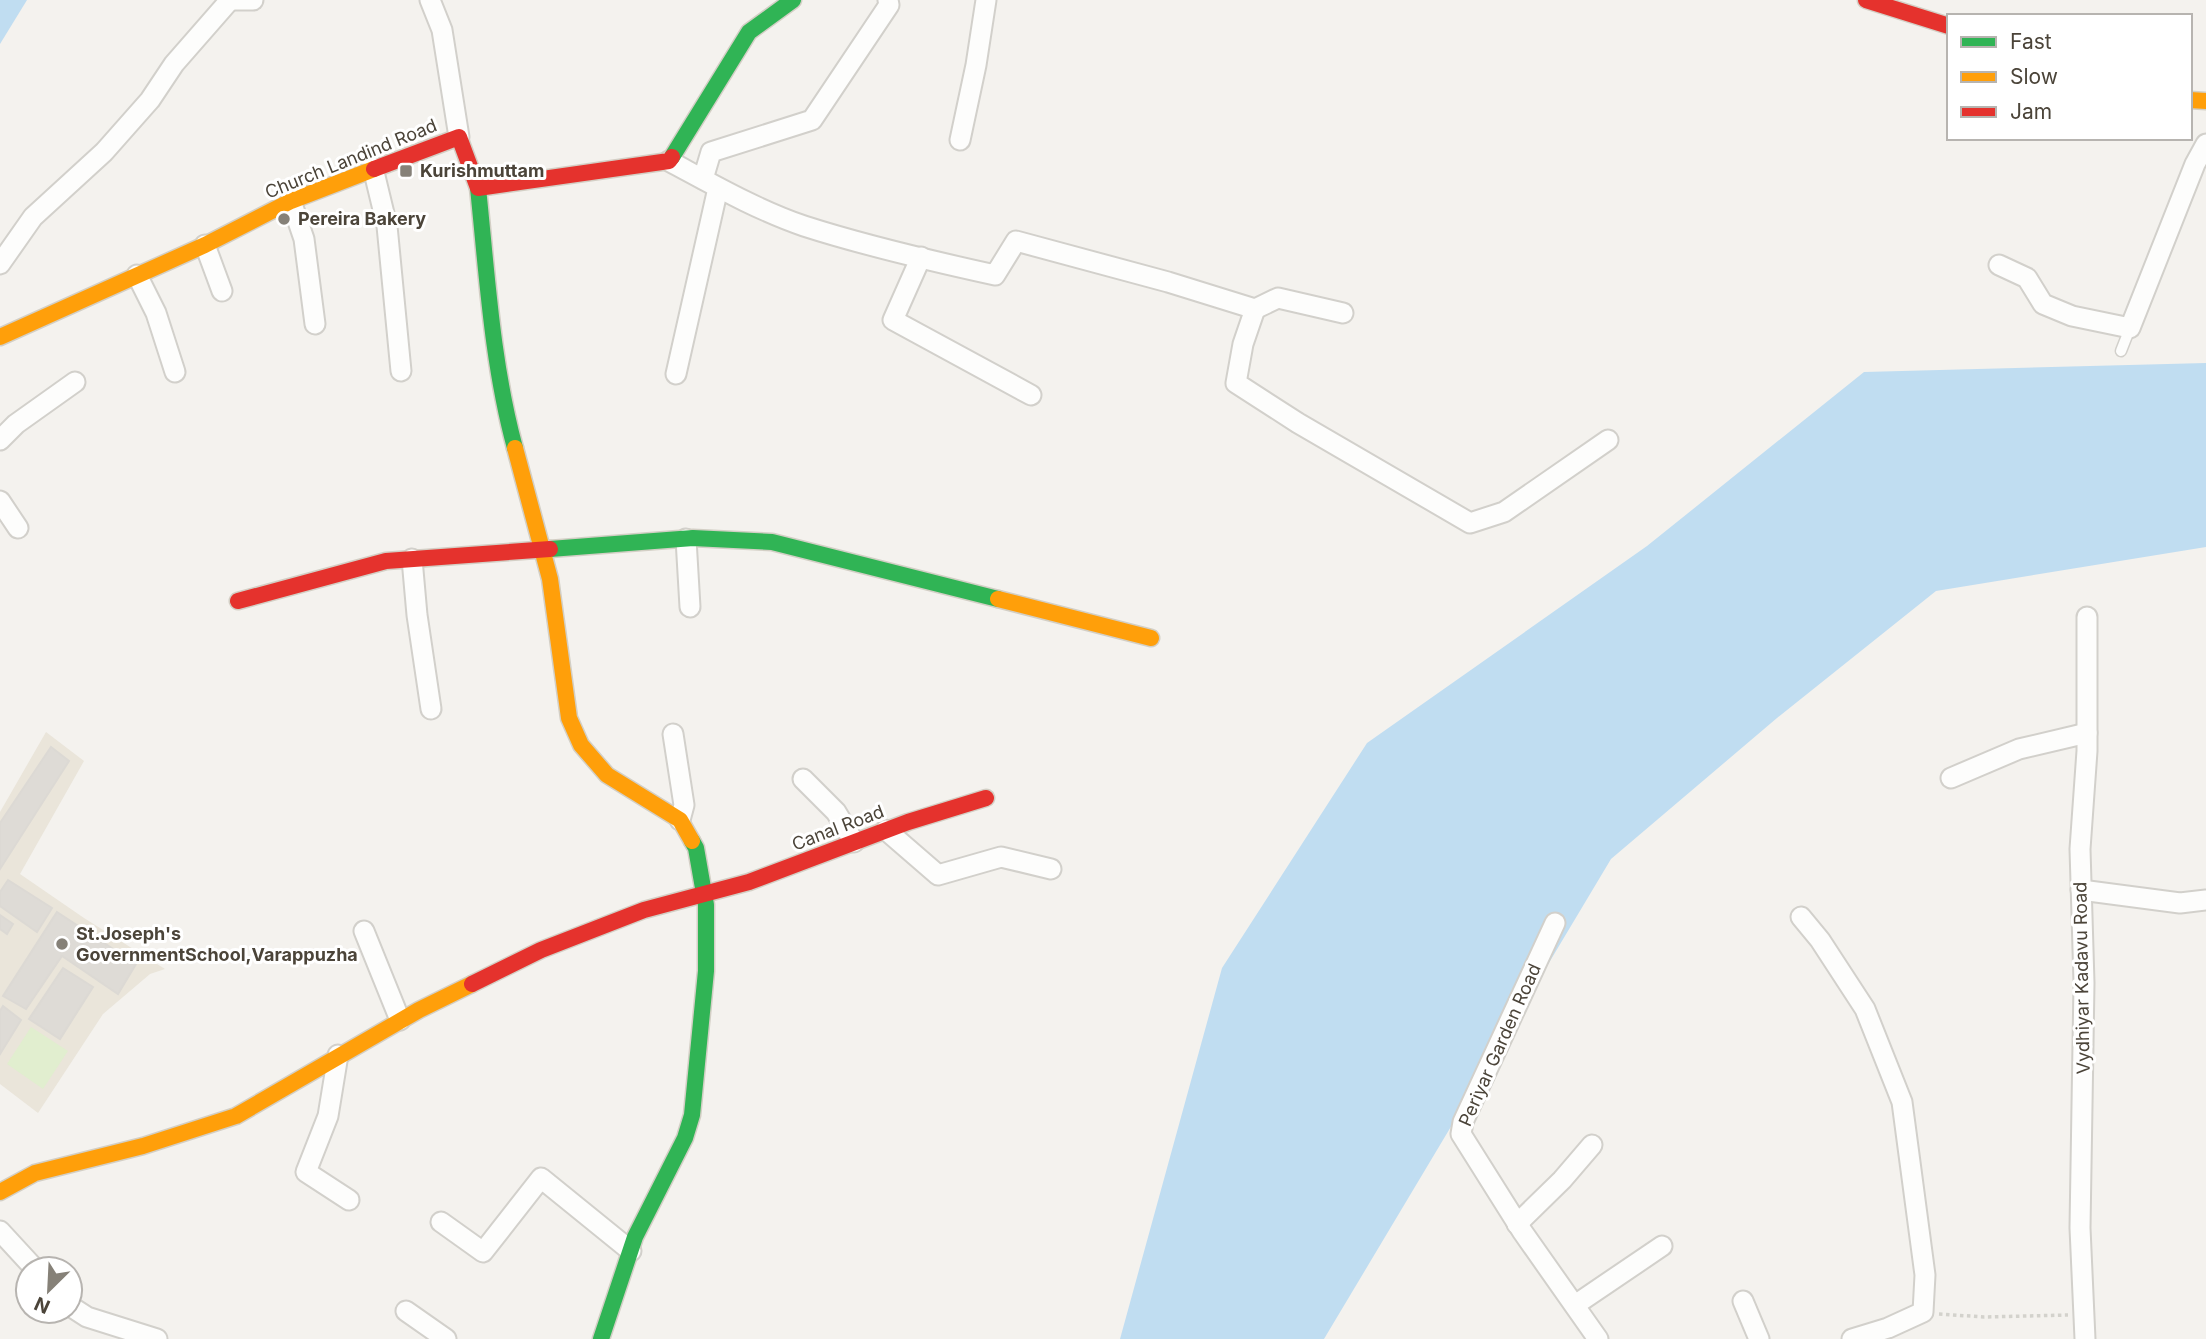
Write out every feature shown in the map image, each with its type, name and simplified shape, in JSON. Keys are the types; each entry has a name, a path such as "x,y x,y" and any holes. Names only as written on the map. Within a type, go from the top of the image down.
{"street":[{"path":"0,264 33,217 104,152 150,100 174,64 231,0 253,0"},
{"path":"430,0 442,30 459,137"},
{"path":"669,161 749,32 793,0"},
{"path":"676,374 710,184 711,152 812,120 889,5 888,0"},
{"path":"960,140 986,0"},
{"path":"1866,0 1947,25"},
{"name":"Church Landind Road","path":"0,337 205,245 291,201 459,137 478,188 506,415 550,579 569,718 591,760 607,775 680,820"},
{"path":"1999,265 2027,278 2043,304 2085,319 2130,328 2195,164 2206,144"},
{"path":"478,188 669,161 710,184 802,225 995,275 1016,241 1255,309 1278,298 1343,313"},
{"path":"373,168 387,226 401,371"},
{"path":"291,201 304,239 315,324"},
{"path":"205,245 222,291"},
{"path":"921,257 893,320 1031,395"},
{"path":"137,275 156,313 175,372"},
{"path":"1255,309 1243,344 1236,383 1298,424 1470,523 1504,512 1608,440"},
{"path":"0,440 16,424 75,382"},
{"path":"0,500 18,528"},
{"path":"686,539 690,607"},
{"path":"238,601 386,561 686,539 772,542 1151,638"},
{"path":"412,559 430,709"},
{"name":"Vydhiyar Kadavu Road","path":"2085,1339 2080,1228 2084,984 2080,849 2087,733 2087,617"},
{"path":"1951,778 2019,750 2087,733"},
{"path":"601,1339 635,1237 685,1138 692,1115 706,971 704,894 696,848 680,820 684,805 673,734"},
{"path":"803,779 836,812 854,842"},
{"name":"Canal Road","path":"0,1192 36,1173 143,1146 236,1116 400,1020 541,950 644,910 749,882 887,830 986,798"},
{"path":"887,830 938,875 1000,857 1051,869"},
{"path":"2081,890 2180,903 2206,900"},
{"path":"1801,917 1820,940 1865,1009 1902,1102 1925,1275 1923,1312 1888,1328 1853,1339"},
{"name":"Periyar Garden Road","path":"1555,923 1463,1122 1461,1134 1517,1224 1598,1339"},
{"path":"364,931 400,1020"},
{"path":"338,1055 328,1116 306,1172 349,1200"},
{"path":"1517,1224 1562,1180 1592,1145"},
{"path":"441,1222 483,1252 541,1178 631,1251"},
{"path":"0,1231 22,1255"},
{"path":"1575,1305 1662,1246"},
{"path":"1744,1301 1759,1339"},
{"path":"406,1311 446,1339"},
{"path":"84,1315 147,1337"}],"lane":[{"path":"2121,351 2130,328"}],"path":[{"path":"1923,1312 1984,1317 2086,1315"}],"shaded area":[{"name":"St.Joseph's GovernmentSchool,Varappuzha","path":"46,732 84,761 20,874 165,969 150,974 103,1014 38,1113 0,1084 0,812"}],"green space":[{"path":"31,1027 68,1051 43,1089 7,1064"}],"water":[{"path":"0,0 27,0 0,44"},
{"path":"2206,363 2206,547 1936,591 1777,718 1611,859 1324,1339 1120,1339 1222,968 1367,743 1647,546 1864,372"}],"building":[{"path":"51,747 69,761 0,869 0,823"},
{"path":"8,880 52,908 37,932 0,906 0,892"},
{"path":"57,912 136,964 118,994 62,956 26,1009 3,996"},
{"path":"0,915 13,924 7,934 0,929"},
{"path":"63,968 93,987 60,1039 29,1019"},
{"path":"3,1006 21,1020 0,1054 0,1011"}],"traffic: fast":[{"path":"672,157 749,32 793,0"},
{"path":"478,188 496,351 515,448"},
{"path":"550,549 693,538 772,542 998,599"},
{"path":"601,1339 635,1237 685,1138 692,1115 706,971 706,905 696,848 692,841"}],"traffic: slow":[{"path":"2192,100 2206,101"},
{"path":"0,337 205,245 291,201 374,169"},
{"path":"515,448 550,579 569,718 581,745 607,775 680,820 692,841"},
{"path":"998,599 1151,638"},
{"path":"0,1192 35,1173 143,1146 236,1116 419,1010 472,984"}],"traffic: jam":[{"path":"1866,0 1947,25"},
{"path":"374,169 459,137 478,188 669,161 672,157"},
{"path":"238,601 386,561 550,549"},
{"path":"472,984 541,950 644,910 749,882 908,822 986,798"}],"place":[{"name":"Kurishmuttam","path":"406,171"},
{"name":"Pereira Bakery","path":"284,219"},
{"name":"St.Joseph's GovernmentSchool,Varappuzha","path":"62,944"}]}
